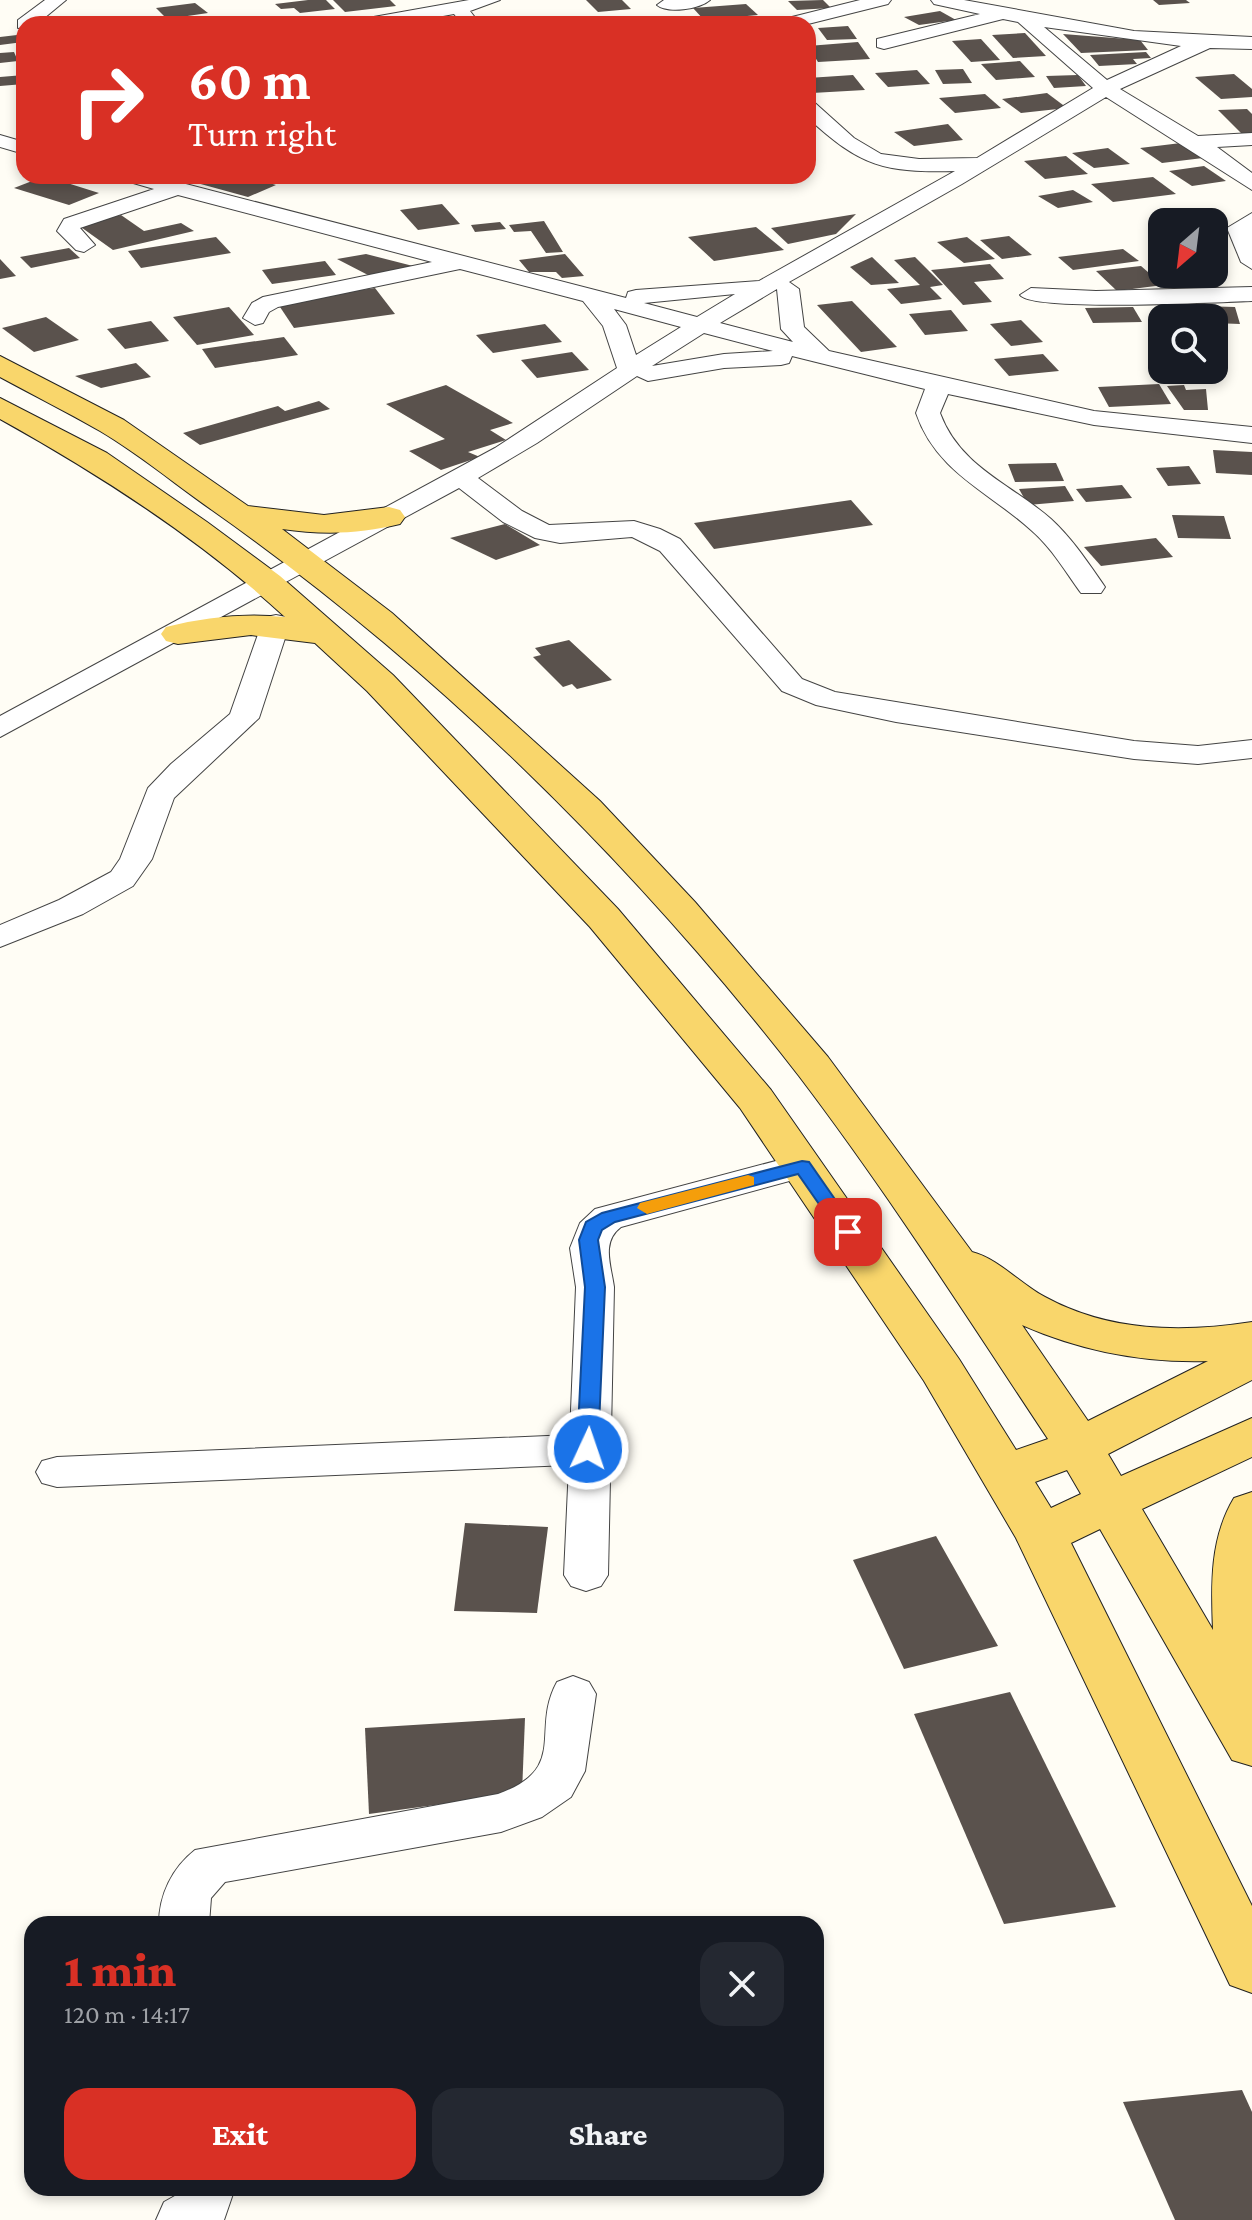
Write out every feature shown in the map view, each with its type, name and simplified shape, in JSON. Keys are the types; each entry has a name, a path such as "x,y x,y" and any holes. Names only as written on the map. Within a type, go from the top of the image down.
{"main road":[{"path":"0,365 113,426 308,562 380,620 587,809 681,911 813,1066 918,1208 1079,1447 1252,1744"},
{"path":"0,407 96,460 268,583 380,683 604,918 756,1099 942,1371 1041,1535 1252,1967"},
{"path":"243,514 324,525 389,517"},
{"path":"178,634 229,624 276,623 324,635"},
{"path":"918,1208 993,1289 1049,1318 1114,1339 1180,1346 1252,1338"},
{"path":"1003,1474 1079,1447 1252,1359"},
{"path":"1041,1535 1252,1436"},
{"path":"1252,1511 1238,1584 1242,1660 1252,1703"}],"street":[{"path":"35,16 57,0"},
{"path":"414,16 491,0"},
{"path":"666,5 701,0"},
{"path":"816,17 882,0"},
{"path":"940,0 1006,7 1024,18 1058,51 1107,89 1195,142 1252,184"},
{"path":"884,43 1006,7"},
{"path":"459,8 465,16"},
{"path":"1024,18 1204,44 1252,43"},
{"path":"2,33 16,27"},
{"path":"638,372 699,325 829,262 849,242 1150,64 1204,44"},
{"path":"816,114 873,157 906,163 981,164"},
{"path":"816,131 833,129"},
{"path":"1195,142 1252,139"},
{"path":"161,184 723,332 939,385 1094,418 1252,435"},
{"path":"84,245 68,231 72,224 177,188"},
{"path":"1252,219 1238,228 1238,235 1252,262"},
{"path":"255,318 260,308 271,302 462,262"},
{"path":"591,296 683,295 779,286"},
{"path":"0,728 178,634 461,477 638,372 723,332 779,286"},
{"path":"779,286 793,329 821,357"},
{"path":"1031,295 1111,298 1252,294"},
{"path":"591,296 614,325 638,372"},
{"path":"638,372 724,361 821,357"},
{"path":"939,385 928,413 938,434 955,456 997,496 1049,533 1091,587"},
{"path":"461,477 543,532 627,528 657,536 670,545 792,685 826,699 1101,745 1174,752 1238,753 1252,749"},
{"path":"0,937 71,907 122,879 136,859 159,795 182,770 244,718 276,623"},
{"path":"586,1575 595,1287 588,1240 593,1227 608,1218 802,1166"},
{"path":"57,1472 588,1449"},
{"path":"183,1916 188,1891 197,1875 212,1864 501,1813 535,1802 555,1786 565,1763 573,1694"},
{"path":"183,2220 202,2209 206,2196"}],"building":[{"path":"326,0 335,9 300,13 294,8 281,9 275,4"},
{"path":"333,0 390,0 396,6 345,12"},
{"path":"586,0 622,0 631,9 598,12"},
{"path":"823,0 831,8 797,10 788,1"},
{"path":"1153,0 1186,0 1190,3 1159,5"},
{"path":"195,3 208,13 164,16 156,8"},
{"path":"746,4 758,15 700,16 693,8"},
{"path":"940,11 956,20 919,25 904,17"},
{"path":"848,26 857,39 827,40 818,28"},
{"path":"1025,33 1046,56 1013,58 992,35"},
{"path":"1063,34 1140,40 1148,50 1081,53"},
{"path":"16,35 16,43 0,45 0,37"},
{"path":"981,39 1000,60 971,62 952,41"},
{"path":"858,42 870,59 818,62 816,45"},
{"path":"14,52 16,61 0,63 0,53"},
{"path":"1146,52 1151,58 1133,59 1137,64 1099,66 1090,55"},
{"path":"1020,61 1035,77 996,80 981,64"},
{"path":"963,69 972,83 943,84 935,70"},
{"path":"917,70 930,84 888,87 875,73"},
{"path":"1234,74 1252,89 1252,97 1221,99 1195,77"},
{"path":"853,75 865,90 816,93 816,77"},
{"path":"1078,75 1086,86 1054,88 1046,76"},
{"path":"16,76 16,85 0,86 0,77"},
{"path":"1047,93 1067,108 1021,113 1002,99"},
{"path":"985,94 1001,108 955,113 939,98"},
{"path":"1247,109 1252,114 1252,136 1245,137 1218,110"},
{"path":"948,124 963,140 914,146 894,132"},
{"path":"1181,143 1203,158 1162,163 1140,148"},
{"path":"1108,148 1130,164 1094,168 1072,153"},
{"path":"1066,156 1088,174 1045,179 1024,161"},
{"path":"1204,166 1226,181 1192,186 1169,171"},
{"path":"1153,177 1176,194 1113,202 1091,184"},
{"path":"24,184 70,184 99,193 69,205 14,188"},
{"path":"201,184 276,185 248,197"},
{"path":"1073,190 1093,202 1058,208 1038,196"},
{"path":"442,204 460,224 418,230 400,210"},
{"path":"856,214 836,234 788,244 771,228"},
{"path":"121,215 144,231 181,223 194,231 113,250 78,225"},
{"path":"544,221 563,252 546,253 531,231 514,232 509,225"},
{"path":"500,222 506,229 475,232 471,225"},
{"path":"756,227 784,250 714,261 688,237"},
{"path":"1009,236 1032,255 1002,259 980,240"},
{"path":"216,237 231,253 141,268 128,251"},
{"path":"967,237 995,259 964,263 937,242"},
{"path":"69,248 80,258 31,268 20,257"},
{"path":"1123,249 1139,261 1073,270 1058,257"},
{"path":"366,254 413,266 368,275 337,259"},
{"path":"565,254 584,276 562,278 556,272 529,272 519,260"},
{"path":"872,257 899,283 871,285 850,267"},
{"path":"915,257 943,285 930,287 942,299 901,304 887,289 920,285 894,260"},
{"path":"0,259 16,276 0,279"},
{"path":"325,261 336,275 272,284 262,270"},
{"path":"990,264 1004,279 974,282 992,302 963,305 931,270"},
{"path":"1141,266 1148,272 1148,287 1117,291 1096,271"},
{"path":"375,288 395,314 294,328 276,301"},
{"path":"852,301 897,347 861,352 817,305"},
{"path":"229,307 254,335 197,345 173,317"},
{"path":"1133,307 1142,322 1093,323 1085,308"},
{"path":"1228,307 1235,307 1240,324 1228,324"},
{"path":"951,310 968,331 925,335 909,314"},
{"path":"46,317 79,340 34,352 2,328"},
{"path":"1021,320 1043,342 1011,346 990,324"},
{"path":"151,321 169,341 125,349 107,329"},
{"path":"545,324 562,342 493,353 476,335"},
{"path":"284,337 298,355 215,368 202,349"},
{"path":"572,352 589,370 537,378 521,360"},
{"path":"1043,354 1059,371 1009,376 994,359"},
{"path":"136,363 151,377 101,388 75,376"},
{"path":"1159,384 1171,404 1109,407 1098,387"},
{"path":"446,385 513,423 490,430 506,440 468,452 480,457 441,470 409,451 445,439 386,404"},
{"path":"1184,385 1186,390 1206,389 1208,410 1184,410 1167,386"},
{"path":"319,401 330,409 200,445 183,433 278,406 285,411"},
{"path":"1213,450 1252,452 1252,475 1216,473"},
{"path":"1056,463 1064,481 1015,482 1008,464"},
{"path":"1189,466 1201,484 1168,486 1156,468"},
{"path":"1122,485 1132,498 1086,502 1076,489"},
{"path":"1065,486 1074,501 1028,505 1019,489"},
{"path":"851,500 873,525 714,549 694,523"},
{"path":"1172,515 1224,516 1231,539 1178,538"},
{"path":"505,524 540,545 496,560 450,538"},
{"path":"1156,538 1173,557 1101,566 1084,547"},
{"path":"569,640 612,680 577,689 572,684 563,687 533,657 541,655 535,648"},
{"path":"465,1523 548,1527 537,1613 454,1611"},
{"path":"936,1536 998,1646 904,1669 853,1560"},
{"path":"1010,1692 1116,1907 1004,1924 914,1714"},
{"path":"525,1718 522,1793 369,1814 365,1728"},
{"path":"1242,2090 1252,2112 1252,2220 1175,2220 1123,2102"}],"slow traffic":[{"path":"647,1208 748,1181"}],"route":[{"path":"588,1449 595,1287 588,1240 593,1227 608,1218 802,1166 848,1232"}]}
